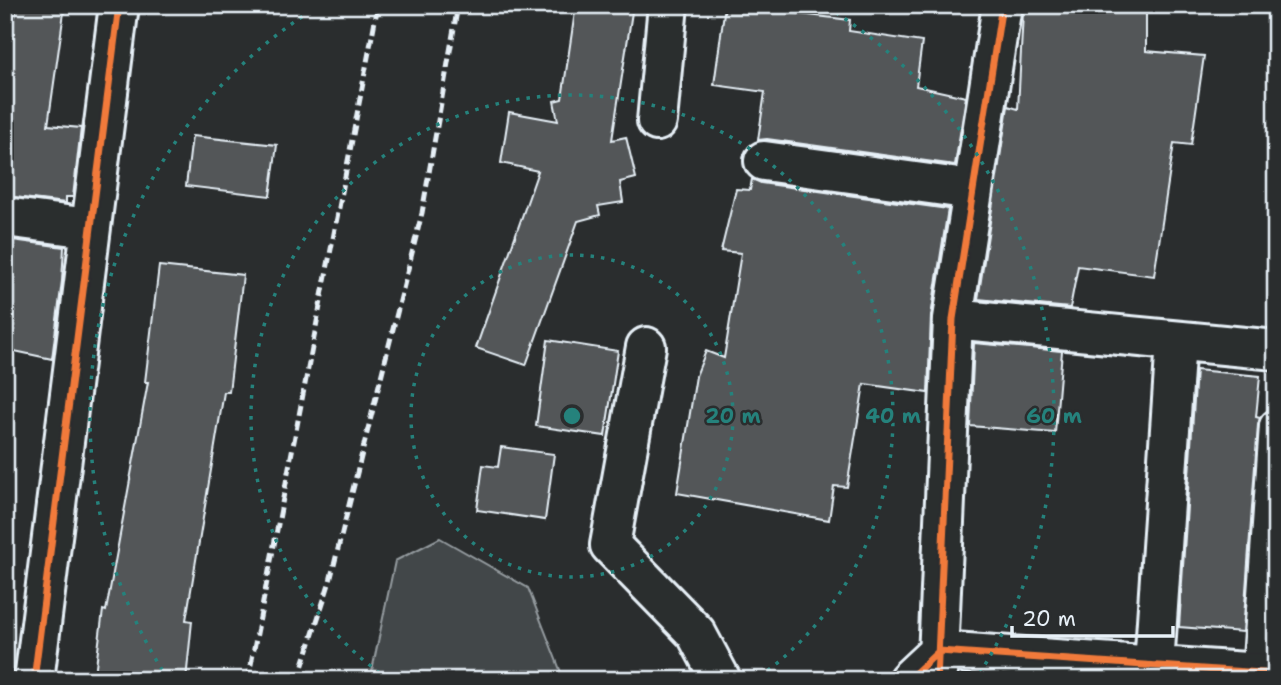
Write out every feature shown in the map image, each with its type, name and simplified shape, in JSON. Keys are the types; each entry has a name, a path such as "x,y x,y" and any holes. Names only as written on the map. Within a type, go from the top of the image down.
{"street":[{"path":"34,680 119,5"},
{"path":"657,121 668,5"},
{"path":"938,666 953,319 1002,5"},
{"path":"764,161 973,190"},
{"path":"5,217 89,228"},
{"path":"953,319 1276,350"},
{"path":"1153,673 1176,341"},
{"path":"646,347 610,545 696,633 721,680"},
{"path":"908,680 938,666 1264,676"}],"lane":[{"path":"1264,676 1276,426"}],"shaded area":[{"path":"440,538 528,588 564,680 370,680 395,561"}],"building":[{"path":"16,5 65,5 48,125 81,128 73,197 66,197 66,203 5,196 5,15 15,16"},
{"path":"576,5 632,12 612,140 626,137 636,178 620,182 623,202 598,206 600,215 578,221 526,365 476,348 538,171 501,163 509,112 558,121 554,101 562,99"},
{"path":"725,5 850,20 849,31 922,42 916,86 966,97 955,165 767,139 758,140 765,92 714,85"},
{"path":"1146,8 1146,51 1204,56 1191,145 1174,143 1154,276 1078,266 1070,308 978,299 1008,106 1018,109 1023,12"},
{"path":"192,136 277,145 270,196 186,186"},
{"path":"752,179 761,183 948,209 931,316 928,393 864,384 847,487 834,486 829,520 677,493 696,376 706,351 724,358 741,253 721,251 736,189 750,190"},
{"path":"5,239 64,247 52,359 5,349"},
{"path":"159,266 243,275 229,392 224,392 186,620 192,621 186,680 146,680 95,674 103,610 106,611 148,382 145,382"},
{"path":"548,340 618,351 605,436 536,426"},
{"path":"974,343 1062,351 1055,433 970,426"},
{"path":"1196,370 1260,376 1256,417 1260,418 1243,632 1179,627"},
{"path":"501,447 554,454 545,520 477,510 483,465 498,467"}],"railway":[{"path":"248,680 378,5"},
{"path":"298,680 330,581 422,213 458,5"}],"cycle path":[{"path":"34,680 119,5"},
{"path":"937,680 953,319 1002,5"},
{"path":"908,680 939,651 1276,674"}]}
